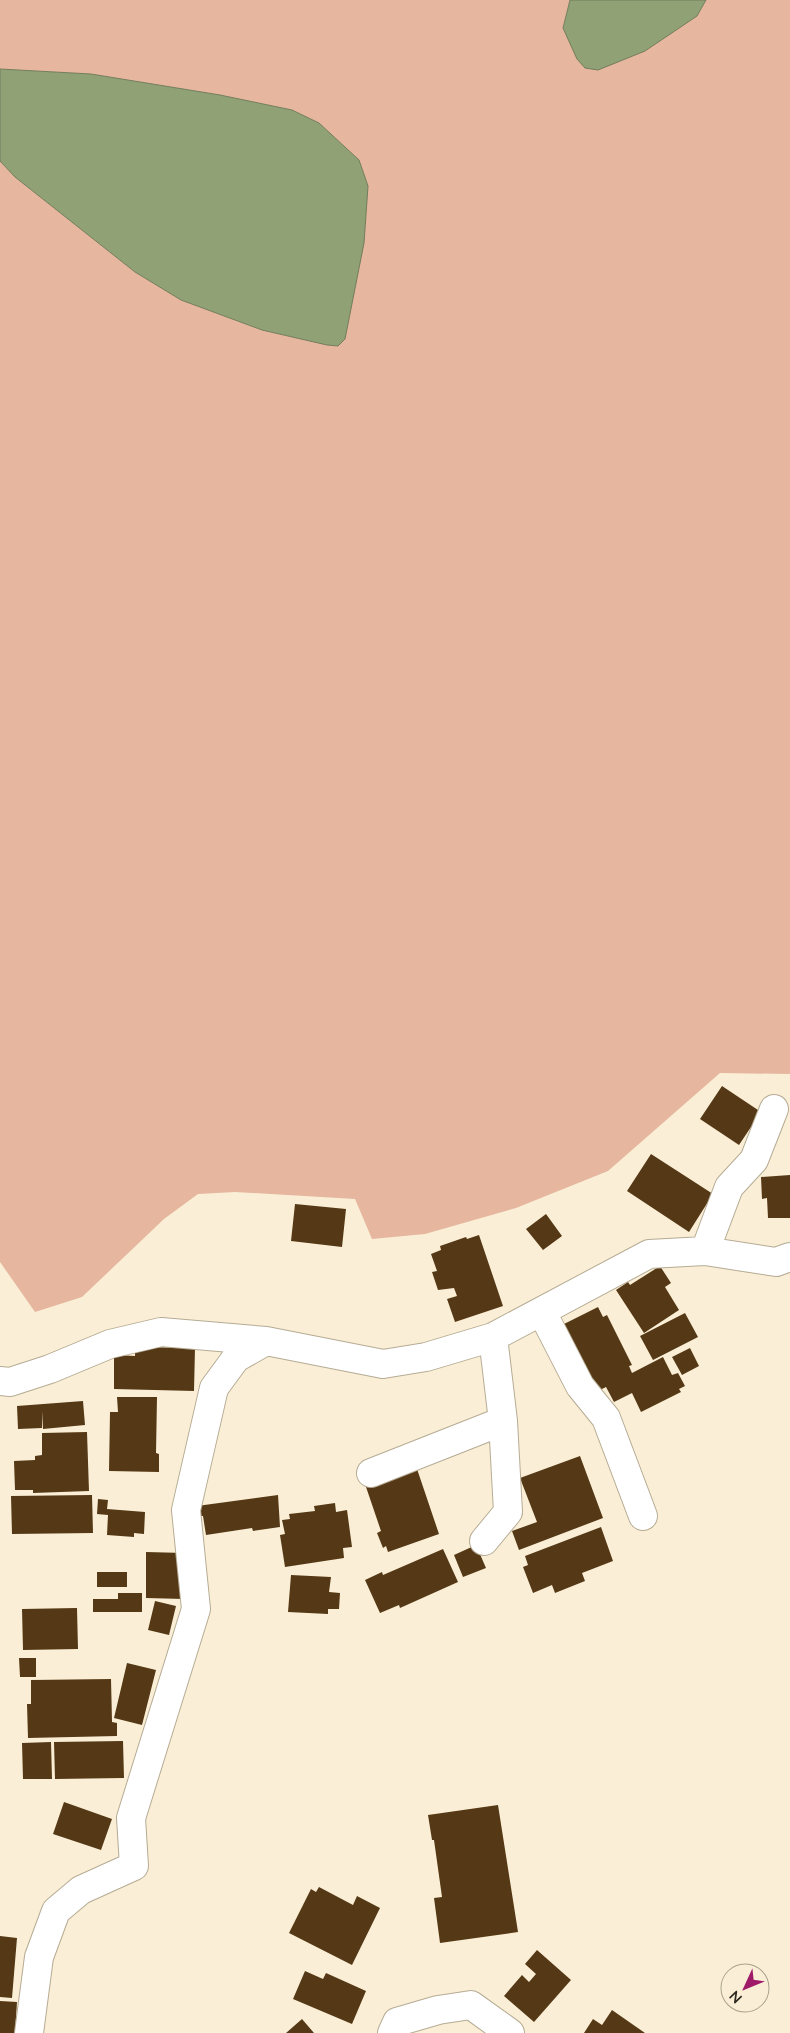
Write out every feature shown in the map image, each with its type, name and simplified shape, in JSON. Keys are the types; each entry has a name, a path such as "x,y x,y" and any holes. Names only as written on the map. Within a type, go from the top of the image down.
{"street":[{"path":"705,1251 729,1187 754,1160 774,1109"},
{"path":"0,1381 10,1382 50,1369 110,1344 161,1332 266,1340 383,1364 426,1357 493,1337 649,1254 705,1251 776,1262 790,1257"},
{"path":"542,1312 580,1386 606,1418 643,1516"},
{"path":"484,1541 508,1512 504,1421 493,1337"},
{"path":"29,2033 39,1957 56,1911 81,1890 134,1866 132,1818 196,1608 186,1510 214,1388 236,1358 266,1340"},
{"path":"372,1473 504,1421"},
{"path":"392,2033 397,2022 438,2010 471,2005 510,2033"}],"shaded area":[{"path":"0,0 570,0 563,28 697,16 706,0 790,0 790,1074 720,1073 608,1171 516,1208 425,1234 372,1239 355,1199 235,1192 198,1194 164,1219 82,1297 35,1312 0,1262 0,161 15,177 135,272 181,300 262,330 338,346 368,186 359,160 319,123 292,110 220,95 91,74 0,69"},
{"path":"570,0 706,0 697,16 645,51 598,70 585,68 577,59 563,28"},
{"path":"0,69 91,74 220,95 292,110 319,123 359,160 368,186 364,243 345,339 338,346 327,345 262,330 181,300 135,272 15,177 0,161"}],"building":[{"path":"722,1086 761,1112 739,1145 700,1119"},
{"path":"651,1154 713,1194 689,1232 627,1191"},
{"path":"790,1175 790,1218 768,1218 767,1198 762,1199 761,1177"},
{"path":"295,1204 346,1209 342,1247 291,1241"},
{"path":"546,1214 562,1236 543,1250 526,1229"},
{"path":"479,1235 503,1306 455,1322 447,1299 457,1296 454,1288 438,1290 432,1272 437,1271 431,1254 441,1250 440,1246 466,1237 467,1239"},
{"path":"660,1266 671,1283 665,1287 679,1310 644,1333 616,1290 628,1282 630,1285"},
{"path":"598,1307 603,1317 607,1315 632,1365 629,1366 632,1373 663,1357 672,1375 678,1373 685,1386 679,1389 681,1392 641,1412 632,1393 614,1402 606,1387 594,1393 563,1333 567,1330 564,1324"},
{"path":"685,1313 698,1337 653,1360 640,1336"},
{"path":"135,1347 195,1348 194,1391 114,1389 114,1355 135,1356"},
{"path":"690,1348 699,1366 682,1375 672,1357"},
{"path":"117,1397 157,1397 156,1453 159,1454 159,1472 109,1471 110,1412 118,1412"},
{"path":"83,1401 85,1425 43,1429 42,1411 42,1428 18,1429 17,1406"},
{"path":"87,1432 89,1491 33,1493 33,1490 15,1490 14,1461 35,1460 35,1456 42,1455 42,1433"},
{"path":"580,1456 603,1518 519,1550 512,1531 537,1522 520,1478"},
{"path":"416,1466 439,1534 388,1552 386,1546 383,1548 377,1533 381,1531 365,1484"},
{"path":"92,1495 93,1533 12,1534 11,1496"},
{"path":"278,1495 280,1527 253,1531 252,1528 206,1535 203,1516 199,1516 197,1506"},
{"path":"98,1499 108,1500 107,1509 145,1512 144,1534 134,1533 134,1537 107,1535 108,1515 97,1514"},
{"path":"335,1503 336,1512 347,1510 352,1547 343,1548 344,1558 285,1567 280,1535 285,1534 282,1520 290,1519 289,1514 315,1511 314,1506"},
{"path":"601,1527 613,1561 582,1573 585,1581 555,1593 552,1585 533,1593 523,1567 528,1565 525,1556"},
{"path":"476,1545 486,1568 463,1577 454,1555"},
{"path":"443,1549 458,1582 400,1608 399,1605 380,1613 365,1580 382,1572 383,1575"},
{"path":"146,1552 185,1553 184,1599 146,1598"},
{"path":"97,1572 127,1572 127,1587 97,1587"},
{"path":"291,1575 331,1577 329,1592 340,1593 339,1609 328,1609 328,1614 288,1612"},
{"path":"118,1593 142,1593 142,1612 93,1612 93,1599 118,1599"},
{"path":"155,1601 176,1606 169,1635 148,1630"},
{"path":"77,1608 78,1649 23,1650 22,1609"},
{"path":"19,1658 36,1658 36,1677 20,1677"},
{"path":"127,1663 156,1670 142,1725 114,1718"},
{"path":"111,1679 112,1722 117,1723 117,1736 28,1738 27,1704 31,1704 31,1680"},
{"path":"123,1741 124,1778 55,1779 54,1742"},
{"path":"51,1742 52,1779 23,1779 22,1743"},
{"path":"64,1802 112,1819 101,1850 53,1834"},
{"path":"498,1805 518,1932 440,1943 434,1898 442,1897 434,1840 432,1840 428,1815"},
{"path":"319,1887 353,1905 357,1896 380,1908 352,1965 289,1933 311,1889 316,1892"},
{"path":"0,1936 17,1938 12,1998 0,1997"},
{"path":"537,1950 571,1980 534,2022 504,1996 522,1975 529,1982 536,1974 525,1964"},
{"path":"305,1971 323,1979 326,1973 366,1991 352,2024 293,1999"},
{"path":"0,2001 17,2002 15,2033 0,2033"},
{"path":"612,2010 645,2033 584,2033 593,2019 602,2025"},
{"path":"302,2019 314,2033 286,2033"}]}
